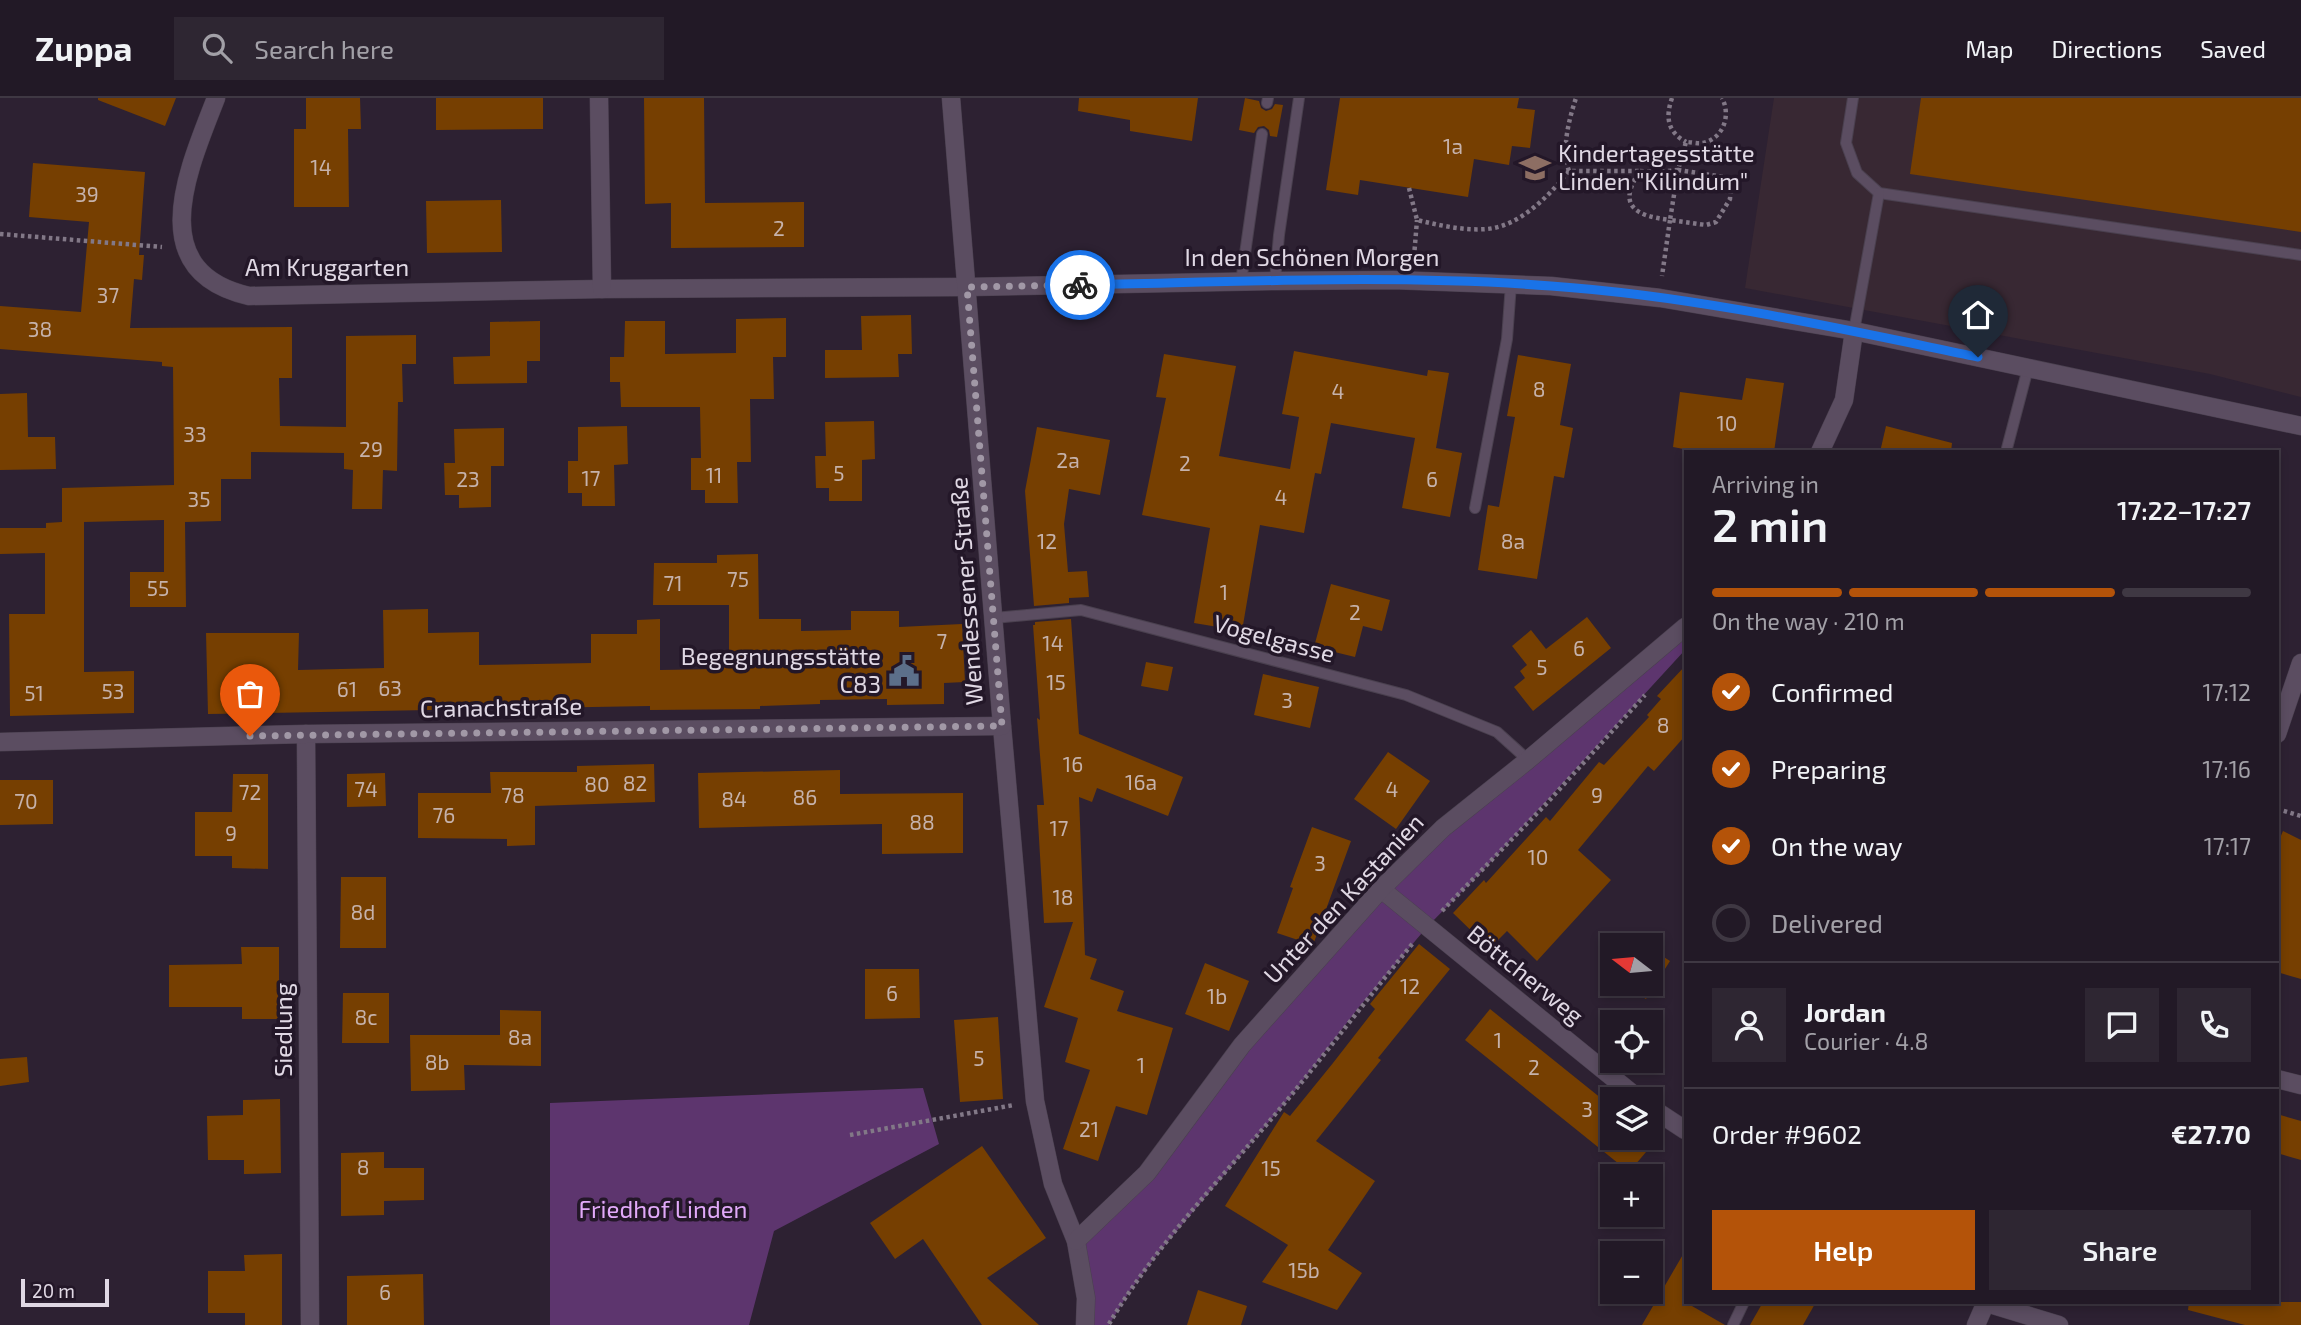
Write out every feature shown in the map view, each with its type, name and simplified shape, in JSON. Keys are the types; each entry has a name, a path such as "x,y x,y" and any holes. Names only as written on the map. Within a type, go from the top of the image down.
{"street":[{"name":"Am Kruggarten","path":"216,98 184,191 183,234 193,265 206,278 227,291 249,296 602,289 967,287"},
{"path":"599,98 602,289"},
{"name":"Wendessener Straße","path":"951,98 1035,1101 1053,1184 1076,1241 1086,1298 1084,1325"},
{"name":"In den Schönen Morgen","path":"967,287 1275,281 1411,281 1551,286 1660,298 1854,331 2301,426"},
{"path":"1821,450 1843,400 1854,331"},
{"name":"Unter den Kastanien","path":"1076,1241 1147,1174 1242,1045 1381,890 1443,828 1684,628"},
{"path":"2279,728 2301,663"},
{"name":"Cranachstraße","path":"0,742 306,734 1002,726"},
{"name":"Siedlung","path":"306,734 310,1325"},
{"name":"Böttcherweg","path":"1381,890 1624,1087"},
{"path":"2279,1080 2301,1085"},
{"path":"1663,1116 1684,1129"},
{"path":"1976,1325 1984,1304"},
{"path":"1991,1304 2059,1325"}],"lane":[{"path":"1275,281 1299,98"},
{"path":"1853,98 1846,143 1857,173 1879,192 2301,255"},
{"path":"1241,282 1262,134"},
{"path":"1854,331 1879,192"},
{"path":"1475,508 1507,339 1511,284"},
{"path":"2007,450 2028,368"},
{"name":"Vogelgasse","path":"993,618 1082,610 1406,695 1497,732 1528,760"},
{"path":"1733,1325 1743,1304"}],"path":[{"path":"1569,171 1566,151 1576,98"},
{"path":"1672,98 1668,110 1669,124 1674,135 1686,142 1703,143 1716,137 1724,126 1727,114 1722,98"},
{"path":"1660,298 1678,170 1686,142"},
{"path":"1569,171 1678,170 1724,177 1731,183 1730,199 1716,222 1706,225 1646,217 1636,210 1629,198 1630,185 1640,171"},
{"path":"1417,220 1453,228 1488,229 1520,217 1552,193 1569,171"},
{"path":"1409,188 1417,220 1411,281"},
{"path":"0,234 187,249"},
{"path":"1109,1325 1129,1292 1159,1252 1294,1092 1359,1007 1427,926 1547,803 1648,691"},
{"path":"2279,810 2301,816"},
{"path":"850,1135 1035,1101"}],"shaded area":[{"path":"1774,98 2301,98 2301,397 2210,374 1745,288"}],"green space":[{"path":"1684,628 1684,651 1484,869 1427,927 1359,1007 1294,1092 1159,1252 1129,1292 1109,1325 1085,1325 1076,1241 1147,1173 1381,889"},
{"name":"Friedhof Linden","path":"923,1088 939,1144 774,1231 749,1325 550,1325 550,1103"}],"building":[{"path":"98,98 176,98 165,126"},
{"path":"306,98 360,98 361,129 348,129 349,207 294,207 294,129 306,129"},
{"path":"436,98 543,98 543,129 436,130"},
{"path":"644,98 704,98 705,203 804,202 804,247 671,248 671,203 645,204"},
{"path":"1079,98 1198,98 1192,141 1130,131 1130,120 1078,111"},
{"path":"1245,98 1259,101 1261,108 1266,111 1272,109 1275,104 1283,105 1277,137 1270,136 1269,130 1264,126 1258,127 1254,133 1239,130"},
{"path":"1340,98 1519,98 1517,108 1535,110 1530,148 1512,146 1509,165 1474,159 1468,197 1360,180 1358,195 1326,190"},
{"path":"1921,98 2301,98 2301,232 1910,174"},
{"path":"33,163 145,172 139,255 144,255 142,280 134,279 130,328 292,327 292,378 279,378 280,426 346,427 346,336 416,335 416,364 402,364 403,402 398,402 397,471 383,470 382,509 352,509 353,470 344,469 344,453 251,452 251,479 221,479 221,521 185,522 186,607 130,607 130,572 164,572 164,520 84,522 84,672 134,671 134,713 10,716 9,614 45,614 45,553 0,554 0,528 46,528 46,523 62,522 62,488 174,485 173,367 162,366 162,362 0,349 0,306 81,312 89,222 29,217"},
{"path":"501,200 502,252 427,253 426,201"},
{"path":"911,315 912,354 898,354 899,377 825,378 825,350 862,350 861,316"},
{"path":"786,318 786,357 773,357 774,399 750,399 751,462 737,462 738,503 705,503 705,490 691,490 691,458 701,458 700,407 621,407 620,382 610,382 610,357 624,357 625,321 665,321 665,354 736,353 736,319"},
{"path":"540,321 540,361 527,361 527,383 454,384 453,357 490,356 490,322"},
{"path":"1294,351 1427,376 1428,370 1449,373 1436,448 1462,453 1450,517 1402,508 1415,438 1331,423 1321,474 1315,473 1304,533 1260,525 1242,631 1194,623 1210,528 1142,515 1166,398 1156,397 1164,354 1236,366 1219,456 1290,469 1299,417 1282,414"},
{"path":"1518,355 1571,364 1560,425 1573,428 1564,478 1554,476 1537,579 1478,570 1488,505 1499,507 1515,417 1507,416"},
{"path":"1746,378 1784,383 1774,450 1689,450 1673,447 1680,392 1742,400"},
{"path":"27,393 28,437 55,437 56,469 0,470 0,394"},
{"path":"874,421 875,459 862,460 862,501 829,501 829,488 816,488 815,456 826,456 825,422"},
{"path":"627,426 628,464 614,465 615,506 582,506 582,493 568,493 568,461 578,461 578,427"},
{"path":"1886,426 1952,443 1951,450 1880,450"},
{"path":"1037,427 1110,440 1100,495 1069,489 1064,524 1068,572 1087,571 1089,597 1069,598 1069,603 1034,606 1025,491"},
{"path":"504,428 504,466 491,466 491,507 459,508 459,495 445,495 444,463 455,463 454,429"},
{"path":"758,554 759,619 801,619 801,631 851,630 851,611 899,611 899,627 962,624 965,682 944,683 944,704 887,705 887,699 820,700 820,704 760,706 760,709 650,710 650,706 208,714 206,633 299,633 298,670 384,668 383,610 428,609 428,633 479,632 479,665 591,663 591,634 637,634 637,620 660,619 660,670 718,669 718,662 729,662 729,605 653,605 654,563 717,563 717,555"},
{"path":"1331,584 1390,600 1382,631 1363,626 1355,657 1314,647"},
{"path":"1587,617 1611,648 1533,711 1514,687 1525,678 1520,671 1527,665 1512,646 1531,630 1546,649"},
{"path":"1071,619 1079,734 1183,777 1168,816 1097,788 1092,802 1079,797 1085,955 1097,959 1090,979 1124,991 1117,1011 1173,1028 1147,1115 1116,1106 1098,1161 1063,1149 1090,1070 1065,1062 1078,1018 1044,1007 1073,922 1044,923 1037,805 1044,805 1033,625 1035,622"},
{"path":"1146,662 1173,667 1168,691 1141,686"},
{"path":"1684,667 1684,737 1654,771 1648,766 1578,850 1611,880 1537,961 1507,931 1494,944 1485,944 1453,913 1484,880 1486,883 1546,817 1550,821 1599,762 1604,765 1649,717 1647,715 1661,699 1657,696"},
{"path":"1263,674 1319,687 1310,728 1254,715"},
{"path":"1388,752 1430,781 1396,829 1354,799"},
{"path":"654,764 655,802 535,806 535,845 507,846 507,839 418,838 418,793 491,793 490,772 577,772 577,766"},
{"path":"840,770 840,794 963,793 963,853 882,854 882,824 699,828 698,773"},
{"path":"385,773 386,806 347,807 347,774"},
{"path":"233,774 268,774 268,869 232,868 232,856 195,856 195,812 232,812"},
{"path":"0,780 53,780 53,824 0,825"},
{"path":"1312,827 1351,841 1313,945 1277,933"},
{"path":"2283,831 2301,840 2301,979 2279,973 2279,840"},
{"path":"341,877 386,877 386,948 340,948"},
{"path":"1419,944 1450,969 1378,1058 1381,1060 1316,1141 1375,1181 1328,1250 1362,1273 1337,1310 1262,1282 1288,1245 1225,1206 1284,1112 1290,1116 1333,1063 1375,1009 1370,1004"},
{"path":"241,947 279,947 279,1019 242,1019 242,1007 169,1007 169,965 242,964"},
{"path":"1663,956 1670,961 1663,972"},
{"path":"1205,963 1249,981 1229,1031 1185,1014"},
{"path":"865,969 919,969 920,1018 865,1019"},
{"path":"343,993 389,993 389,1043 342,1043"},
{"path":"1490,1009 1600,1097 1600,1149 1465,1040"},
{"path":"500,1010 541,1011 541,1066 464,1065 465,1090 411,1091 410,1035 500,1035"},
{"path":"998,1017 1003,1099 960,1102 954,1020"},
{"path":"27,1057 29,1082 0,1086 0,1059"},
{"path":"280,1099 281,1173 244,1174 244,1160 208,1160 207,1116 243,1115 243,1100"},
{"path":"2279,1115 2301,1121 2301,1160 2279,1154"},
{"path":"982,1146 1046,1238 987,1278 1039,1325 982,1325 923,1239 895,1259 870,1223"},
{"path":"1602,1150 1648,1150 1636,1164 1619,1164"},
{"path":"384,1152 384,1168 424,1168 424,1200 384,1201 384,1215 341,1216 341,1153"},
{"path":"1684,1253 1684,1304 1725,1325 1642,1325 1654,1304 1663,1304 1663,1289"},
{"path":"282,1254 282,1325 245,1325 245,1313 208,1313 208,1271 245,1271 244,1255"},
{"path":"423,1274 424,1325 347,1325 347,1276"},
{"path":"1198,1290 1247,1306 1241,1325 1187,1325"},
{"path":"2301,1302 2301,1325 2245,1325 2188,1310 2189,1304"},
{"path":"1762,1304 1815,1304 1803,1325 1750,1325"}],"way so far":[{"path":"250,736 1002,726 967,287 1080,285"}],"place":[{"name":"Kindertagesstätte Linden \"Kilindum\"","path":"1535,168"},
{"name":"Begegnungsstätte C83","path":"904,671"}],"route":[{"path":"1080,285 1393,280 1551,286 1660,298 1750,312 1978,357"}]}
